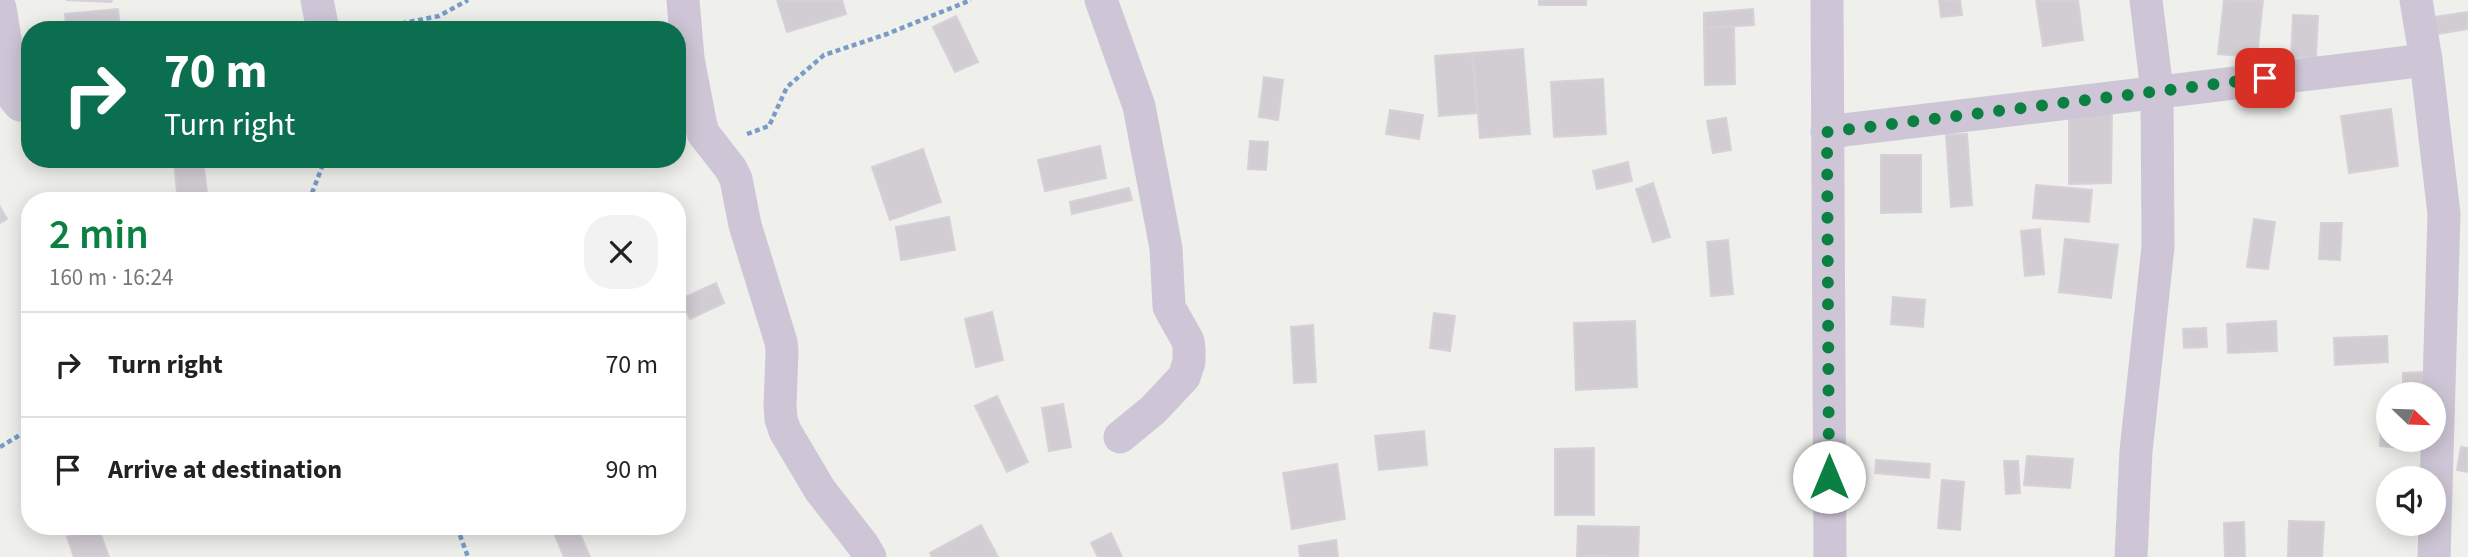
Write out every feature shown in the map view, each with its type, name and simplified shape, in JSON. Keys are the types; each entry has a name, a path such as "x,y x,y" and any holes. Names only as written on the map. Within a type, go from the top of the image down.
{"street":[{"path":"317,0 321,21"},
{"path":"683,0 685,21"},
{"path":"1101,0 1139,106 1166,248 1169,307 1188,341 1189,349 1189,362 1184,377 1153,410 1120,437"},
{"path":"1826,0 1830,557"},
{"path":"2131,557 2136,451 2158,247 2157,91 2146,0"},
{"path":"2416,0 2426,60 2444,214 2434,557"},
{"path":"0,8 15,99 20,105"},
{"path":"686,35 700,121 704,133 736,179 745,225 780,342 780,412 785,431 820,490 870,557"},
{"path":"1827,132 2426,60"}],"path":[{"path":"414,21 439,16 468,0"},
{"path":"713,146 769,126 788,87 824,55 887,34 971,0"},
{"path":"312,192 322,168"},
{"path":"0,447 21,434"},
{"path":"460,535 468,557"}],"building":[{"path":"66,0 112,0 111,2"},
{"path":"777,0 842,0 846,14 787,32"},
{"path":"1539,0 1586,0 1586,5 1539,5"},
{"path":"1939,0 1960,0 1962,15 1941,17"},
{"path":"2036,0 2078,0 2083,40 2043,46"},
{"path":"2224,0 2263,0 2257,57 2218,54"},
{"path":"118,9 119,21 65,21 65,14"},
{"path":"1753,9 1754,25 1704,28 1704,13"},
{"path":"2468,12 2468,29 2437,34 2434,17"},
{"path":"2293,15 2318,16 2316,58 2291,57"},
{"path":"956,16 978,62 955,72 933,27"},
{"path":"1734,27 1735,84 1705,85 1704,28"},
{"path":"1523,49 1530,134 1480,138 1473,53"},
{"path":"1472,53 1477,113 1439,116 1435,56"},
{"path":"1264,77 1283,80 1278,120 1259,117"},
{"path":"1603,79 1606,134 1554,137 1551,82"},
{"path":"2391,109 2398,166 2349,173 2341,116"},
{"path":"1390,110 1423,115 1419,139 1386,134"},
{"path":"2069,112 2112,112 2111,183 2069,184"},
{"path":"1726,118 1731,150 1713,153 1707,121"},
{"path":"1967,134 1972,205 1951,207 1946,135"},
{"path":"1250,141 1268,142 1266,170 1248,169"},
{"path":"1100,146 1106,178 1045,191 1038,160"},
{"path":"923,149 941,202 890,220 872,167"},
{"path":"1881,155 1921,155 1921,212 1881,213"},
{"path":"1628,162 1632,181 1597,189 1593,171"},
{"path":"175,168 204,168 207,192 177,192"},
{"path":"1653,183 1670,237 1653,242 1636,189"},
{"path":"2036,185 2092,190 2089,222 2033,218"},
{"path":"1129,188 1132,200 1072,214 1070,202"},
{"path":"0,207 7,219 0,223"},
{"path":"949,217 955,250 901,260 896,227"},
{"path":"2254,219 2275,222 2268,269 2247,267"},
{"path":"2321,223 2342,223 2340,260 2319,259"},
{"path":"2040,229 2044,274 2025,276 2021,231"},
{"path":"2065,239 2118,245 2111,298 2059,292"},
{"path":"1728,240 1733,294 1711,296 1707,242"},
{"path":"716,283 724,303 690,319 686,310 686,297"},
{"path":"1893,297 1925,300 1923,327 1891,324"},
{"path":"992,312 1003,360 976,367 965,319"},
{"path":"1434,313 1455,316 1450,351 1430,348"},
{"path":"1635,321 1637,387 1576,390 1574,323"},
{"path":"2276,321 2277,351 2228,353 2227,324"},
{"path":"1313,325 1316,382 1294,383 1291,327"},
{"path":"2206,328 2207,347 2184,348 2183,329"},
{"path":"2387,336 2388,362 2335,365 2334,338"},
{"path":"2423,372 2422,382 2403,382 2403,373"},
{"path":"997,396 1028,462 1007,472 975,406"},
{"path":"1063,404 1071,447 1049,451 1042,408"},
{"path":"1424,431 1427,465 1379,470 1375,436"},
{"path":"2461,447 2468,448 2468,472 2457,470"},
{"path":"1594,448 1594,515 1555,515 1555,449"},
{"path":"2027,456 2073,459 2070,488 2024,485"},
{"path":"1876,460 1930,464 1929,478 1875,473"},
{"path":"2004,461 2018,461 2020,493 2006,494"},
{"path":"1337,464 1345,519 1292,529 1283,473"},
{"path":"1942,480 1964,482 1960,530 1938,528"},
{"path":"2289,521 2324,522 2322,557 2288,557"},
{"path":"2244,522 2245,557 2225,557 2224,523"},
{"path":"981,525 998,557 932,557 930,553"},
{"path":"1578,526 1639,527 1638,557 1577,556"},
{"path":"1111,533 1122,557 1098,557 1091,543"},
{"path":"101,535 109,557 74,557 67,537"},
{"path":"555,535 580,535 590,557 564,557"},
{"path":"1336,540 1338,557 1300,557 1299,546"}],"route":[{"path":"1829,477 1827,132 2265,78"}]}
